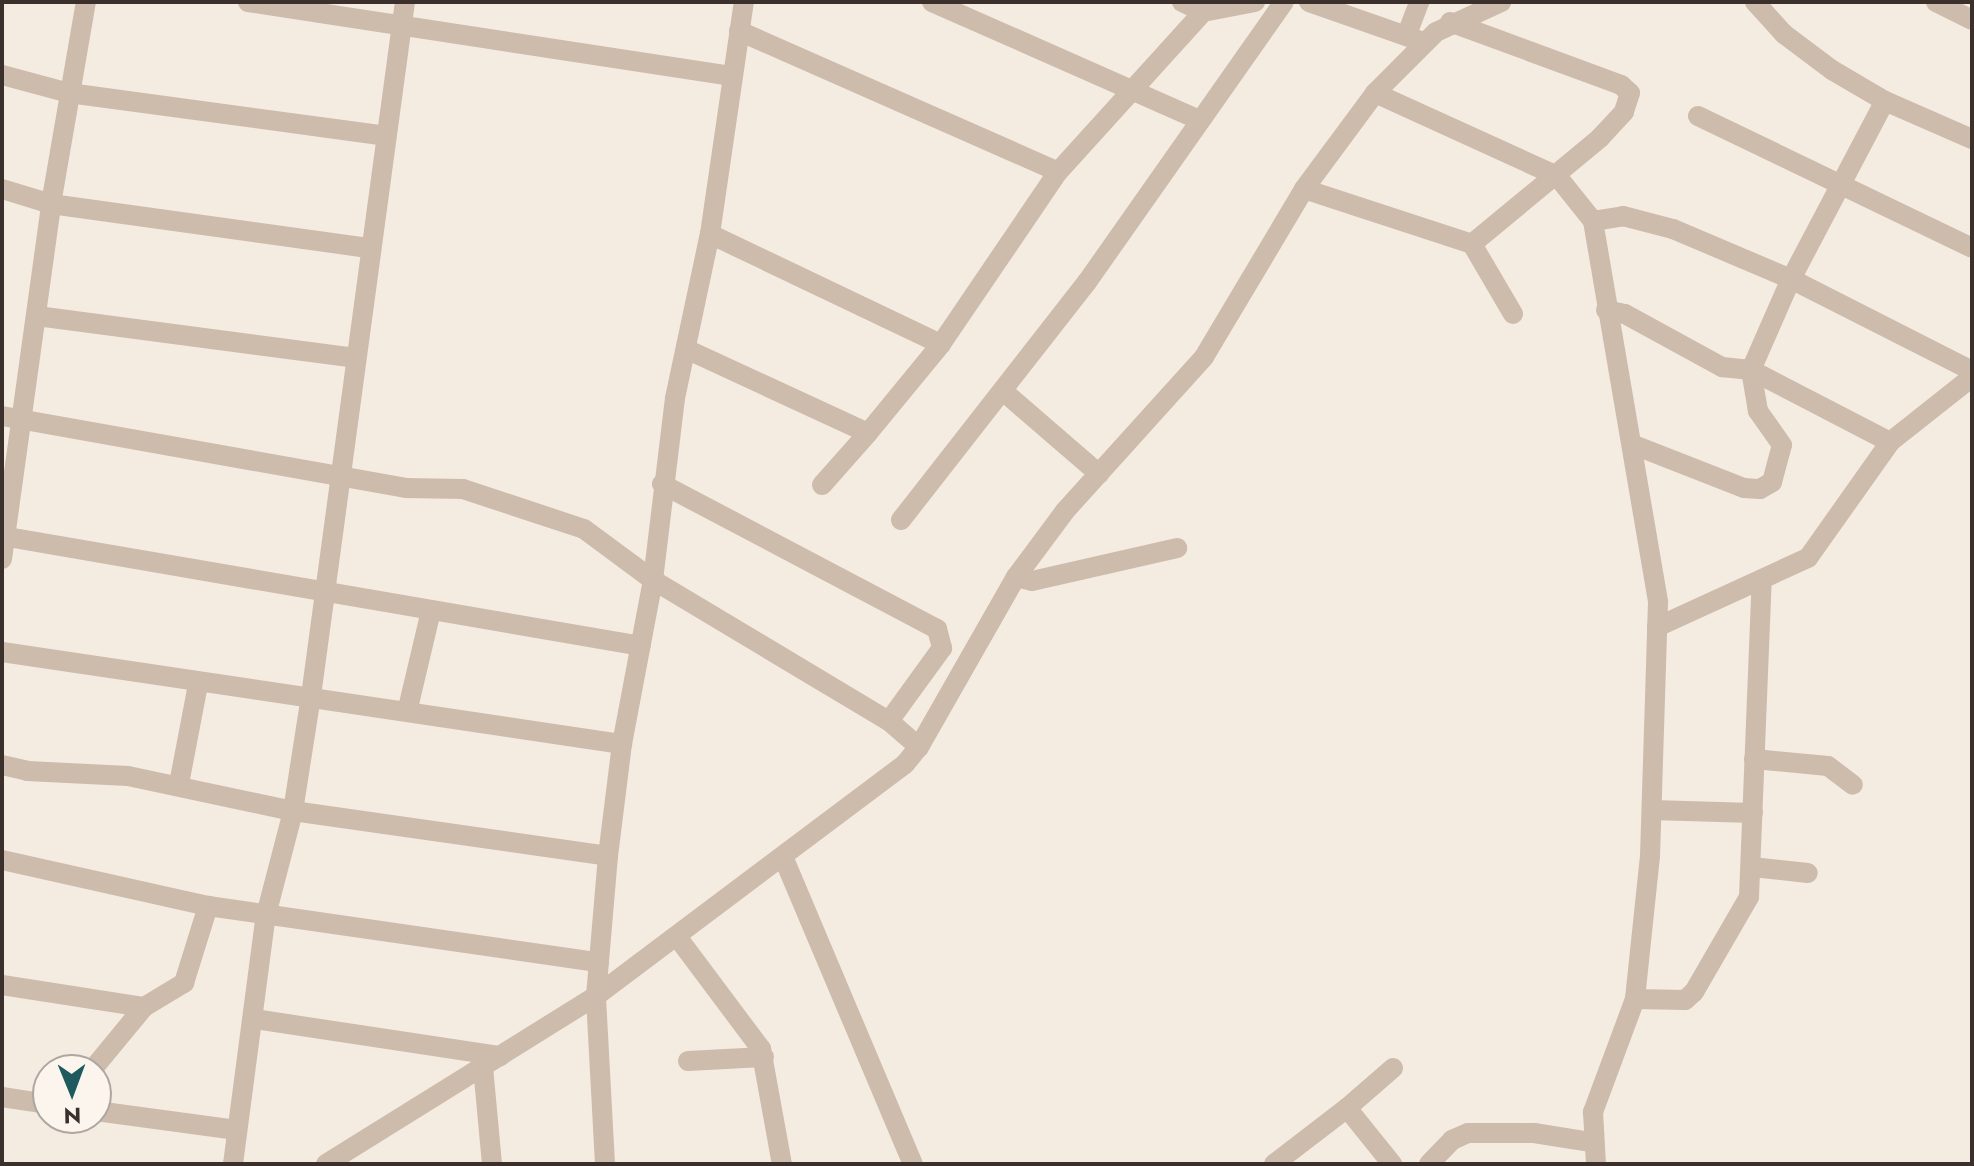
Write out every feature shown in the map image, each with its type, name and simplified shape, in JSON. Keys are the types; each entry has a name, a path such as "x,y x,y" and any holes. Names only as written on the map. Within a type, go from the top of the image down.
{"street":[{"path":"2,559 12,419 37,316 51,204 86,2"},
{"path":"248,2 732,76"},
{"path":"233,1164 266,915 293,811 311,696 405,2"},
{"path":"605,1164 596,996 608,856 622,744 653,580 662,484 710,234 744,2"},
{"path":"932,2 1197,119"},
{"path":"1182,2 1203,12 1255,2"},
{"path":"901,520 1087,282 1197,119 1284,2"},
{"path":"1309,2 1354,9 1415,38"},
{"path":"1415,38 1419,2"},
{"path":"326,1164 596,996 784,859 919,747 1016,577 1099,474 1204,357 1304,189 1415,38 1501,2"},
{"path":"1755,2 1805,52 1885,101 1972,139"},
{"path":"1936,2 1972,20"},
{"path":"822,485 941,344 1058,172 1203,12"},
{"path":"1450,22 1621,85 1630,93 1624,112 1557,176 1472,244"},
{"path":"739,31 1058,172"},
{"path":"2,75 69,93 385,136"},
{"path":"1375,93 1557,176 1593,221 1606,310 1634,445 1655,570 1657,627 1652,810 1635,999 1593,1112 1591,1142 1596,1164"},
{"path":"1634,445 1744,488 1766,487 1780,464 1782,445 1758,411 1751,370 1791,279 1885,101"},
{"path":"1698,116 1972,248"},
{"path":"2,189 51,204 370,248"},
{"path":"1304,189 1472,244 1513,314"},
{"path":"1593,221 1623,216 1654,222 1791,279 1972,374 1890,442 1820,547 1762,580 1657,627"},
{"path":"710,234 941,344"},
{"path":"1606,310 1625,314 1722,367 1751,370 1890,442"},
{"path":"37,316 355,358"},
{"path":"686,349 868,433"},
{"path":"1003,391 1099,474"},
{"path":"12,419 339,477 487,495 584,529 653,580 889,721 919,747"},
{"path":"662,484 937,629 942,648 889,721"},
{"path":"4,536 641,646"},
{"path":"1016,577 1032,581 1177,548"},
{"path":"1635,999 1685,1000 1694,992 1743,912 1752,867 1762,580"},
{"path":"408,708 431,611"},
{"path":"2,652 198,684 408,708 622,744"},
{"path":"179,784 198,684"},
{"path":"1754,759 1828,766 1853,785"},
{"path":"2,765 179,784 293,811 608,856"},
{"path":"1652,810 1753,813"},
{"path":"784,859 913,1164"},
{"path":"2,860 208,906 599,962"},
{"path":"1752,867 1808,873"},
{"path":"105,1054 144,1007 184,983 191,973 208,906"},
{"path":"678,938 764,1057 782,1164"},
{"path":"2,985 144,1007"},
{"path":"254,1019 492,1061"},
{"path":"688,1061 764,1057"},
{"path":"492,1061 492,1164"},
{"path":"1274,1164 1393,1068"},
{"path":"2,1097 32,1102"},
{"path":"1347,1108 1392,1164"},
{"path":"112,1113 237,1130"},
{"path":"1429,1164 1452,1140 1468,1133 1534,1133 1591,1142"}]}
